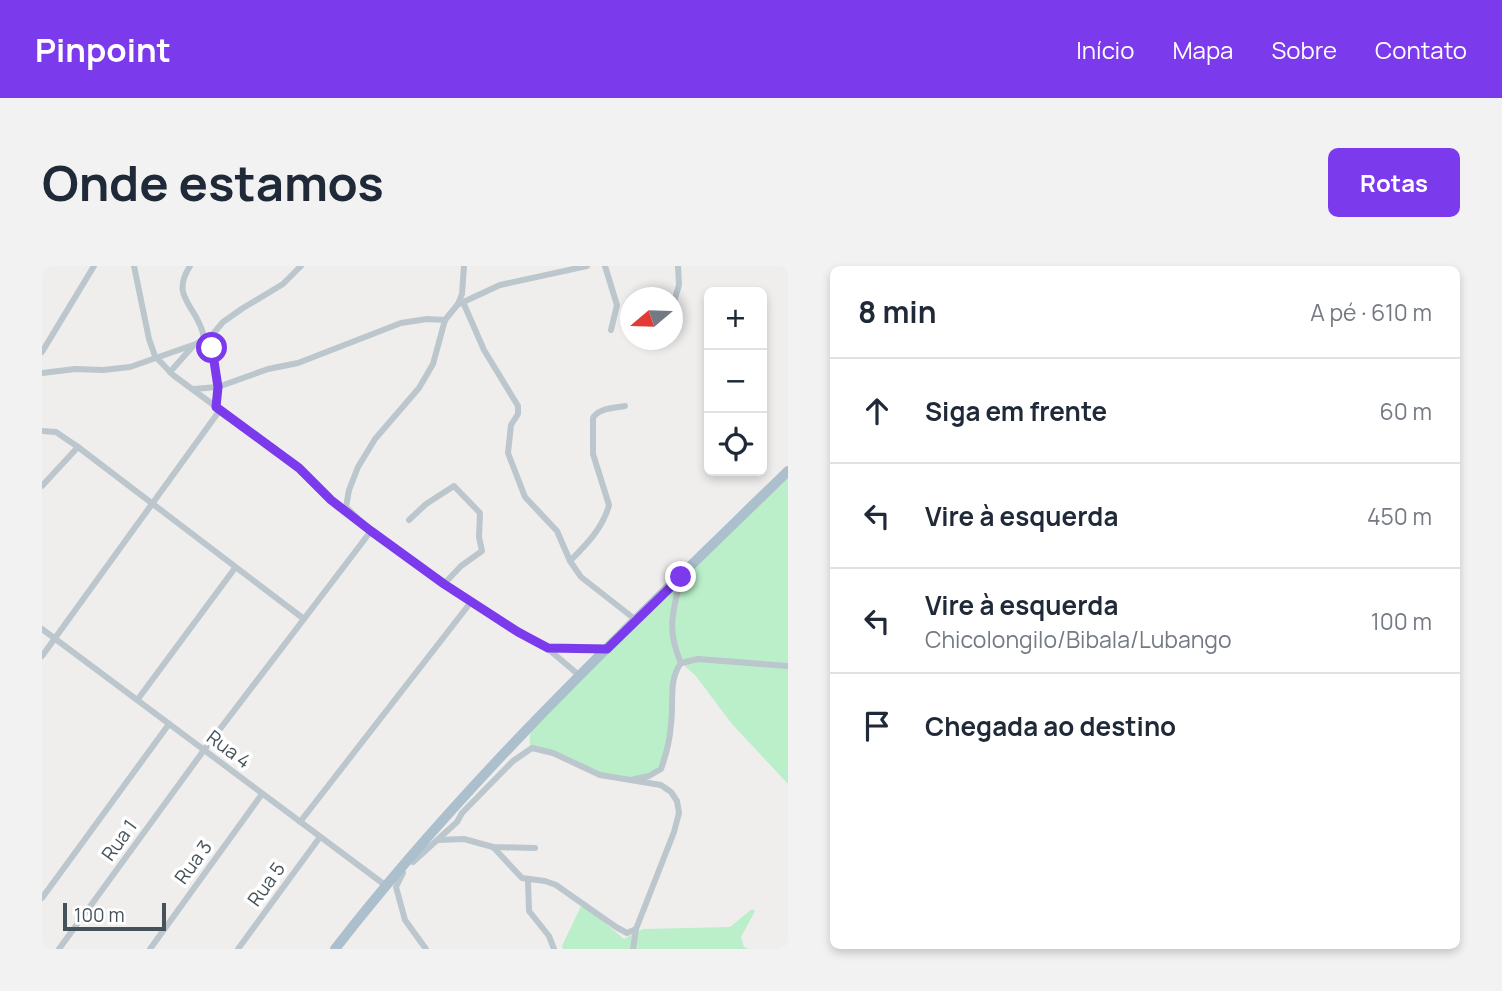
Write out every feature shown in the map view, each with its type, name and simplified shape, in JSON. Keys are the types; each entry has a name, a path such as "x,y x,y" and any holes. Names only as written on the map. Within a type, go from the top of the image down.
{"main road":[{"path":"335,949 385,885 516,742 788,471"}],"street":[{"path":"42,352 94,266"},
{"path":"134,266 149,339 155,356 170,372 299,468 331,500 371,531 471,602 548,648 580,676"},
{"path":"190,266 182,286 184,297 202,330 202,339 212,356"},
{"path":"170,372 194,345 243,308 284,284 301,266"},
{"path":"464,266 460,303 484,350 518,406 511,425 508,453 525,498 557,531 570,561 581,577 637,620"},
{"path":"371,531 346,508 349,490 358,467 375,439 418,388 433,364 445,320 460,303 500,285 587,266"},
{"path":"606,266 617,305 611,330"},
{"path":"678,266 678,287"},
{"path":"193,389 218,387 247,375 309,359 401,323 426,319 445,320"},
{"path":"42,656 153,504 218,409 212,334"},
{"path":"44,371 130,367 155,356 194,345"},
{"path":"570,561 599,528 609,505 593,454 593,418 601,411 625,405"},
{"path":"42,431 56,432 78,447 304,620"},
{"path":"42,486 78,447"},
{"path":"409,520 426,504 454,486 480,513 479,537 482,551 461,566 444,584"},
{"name":"Rua 1","path":"59,949 204,750 371,531"},
{"path":"138,699 235,568"},
{"path":"681,577 671,624 672,643 681,663"},
{"path":"300,822 471,602"},
{"name":"Rua 4","path":"42,629 385,885"},
{"path":"548,648 607,649"},
{"path":"626,781 649,776 661,769 671,726 674,671 681,663 698,659 788,666"},
{"path":"532,748 529,735 536,722"},
{"path":"42,898 169,724"},
{"path":"426,949 405,920 396,887 408,866 457,822 462,813 513,761 532,748 553,753 600,775 661,785 671,792 677,801 678,813 674,832 636,929 633,949"},
{"name":"Rua 3","path":"150,949 262,794"},
{"path":"457,822 458,831 464,839"},
{"name":"Rua 5","path":"238,949 320,837"},
{"path":"436,840 464,839 493,846 535,848"},
{"path":"493,846 516,873 528,880 556,885 627,933 636,929"},
{"path":"528,880 529,912 548,936 554,949"}],"green space":[{"path":"788,471 788,784 732,724 695,675 681,663 674,671 672,706 661,769 626,781 532,748 530,738 536,722"},
{"path":"582,904 624,939 643,929 730,927 752,909 755,911 741,937 744,947 749,949 563,949"}],"route":[{"path":"212,348 218,387 216,407 299,468 331,500 444,584 548,648 607,649 681,577"}]}
